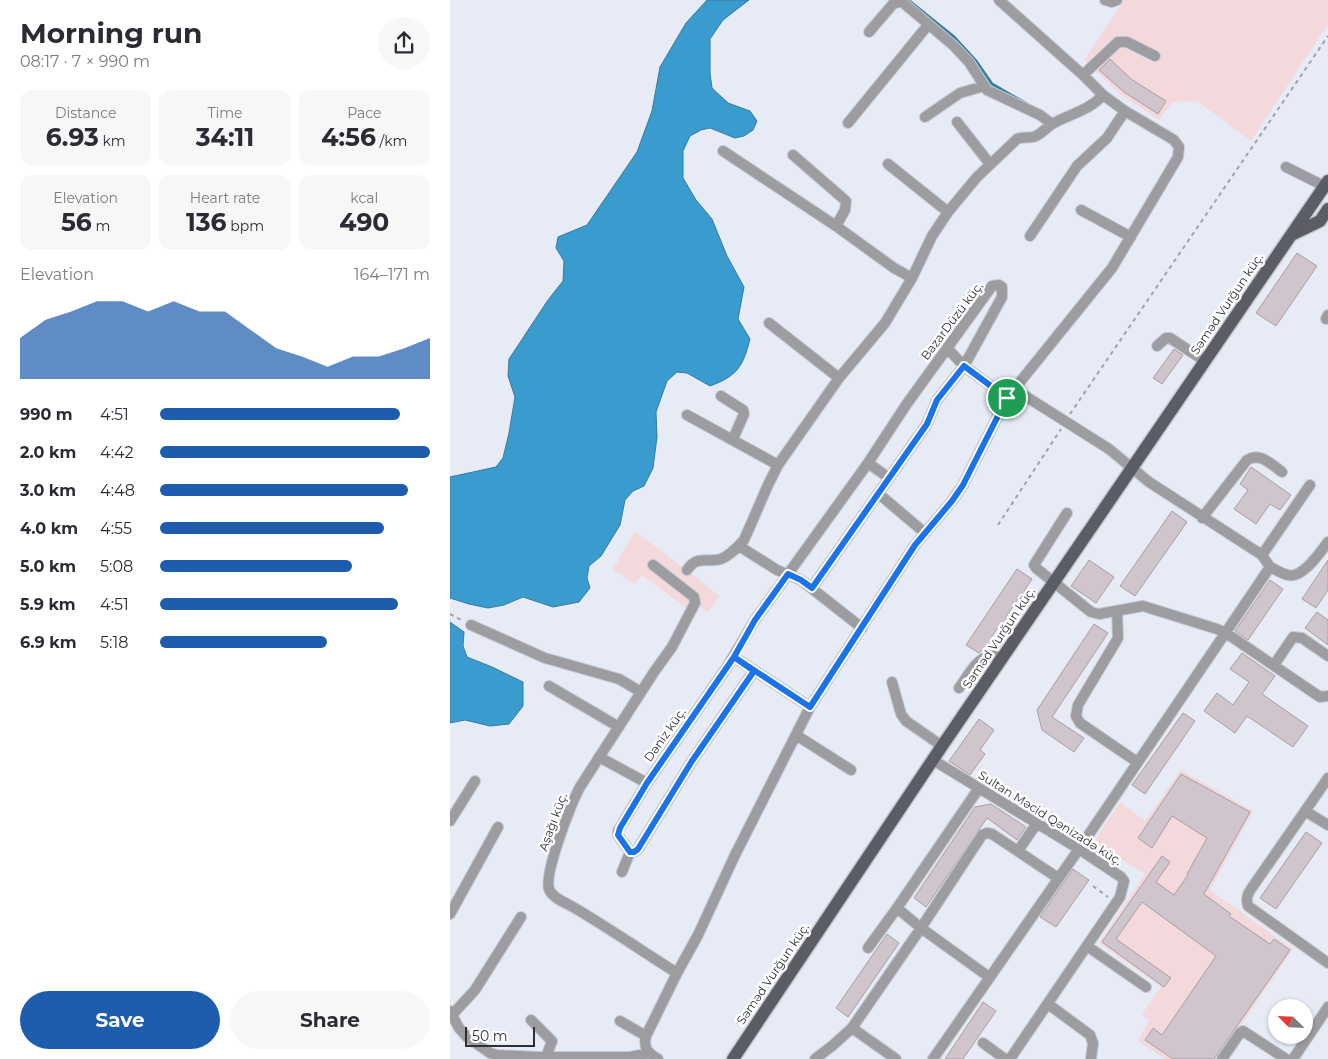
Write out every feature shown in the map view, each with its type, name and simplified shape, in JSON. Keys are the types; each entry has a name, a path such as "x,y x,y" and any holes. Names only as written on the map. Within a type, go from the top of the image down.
{"main road":[{"path":"1324,224 1307,211 1326,184"},
{"path":"1324,224 1328,209"},
{"name":"Səməd Vurğun küç.","path":"732,1059 942,746 1307,211"},
{"path":"1291,235 1324,224"}],"street":[{"path":"654,1056 644,1043 646,1036 810,707 925,533 963,485 1007,398 1112,268 1178,157 1179,147 1174,140 1125,111 1103,95 999,0"},
{"path":"1105,0 1112,2 1117,0"},
{"path":"869,32 893,4 901,1 928,25 944,36 969,62 987,90 1040,115 1052,124"},
{"path":"848,123 928,25"},
{"path":"1083,75 1118,42 1127,42 1155,56"},
{"path":"925,117 960,94 984,86"},
{"path":"687,570 691,563 695,561 716,560 739,546 750,528 778,465 839,378 884,323 912,278 932,236 948,212 977,177 1017,139 1022,136 1031,137 1038,135 1052,124 1087,109 1103,95"},
{"path":"1030,236 1077,166 1107,138 1125,111"},
{"path":"956,122 990,164"},
{"path":"724,152 836,226 894,268 912,278"},
{"path":"793,156 846,201 845,210 836,226"},
{"path":"888,164 948,212"},
{"path":"1286,166 1326,184"},
{"path":"1081,210 1131,237"},
{"name":"BazarDüzü küç.","path":"788,574 868,463 906,404 992,286 999,285 1002,287 1002,297 964,366 937,400 927,424 812,588"},
{"path":"769,323 839,378"},
{"path":"1156,346 1166,338 1170,338 1204,361"},
{"path":"947,348 964,366 1007,398"},
{"path":"1015,387 1022,394 1109,449 1149,482 1262,555 1270,567 1294,576 1310,565 1328,542"},
{"path":"721,396 743,410 744,414 732,439"},
{"path":"687,415 778,465"},
{"path":"1202,518 1247,460 1253,456 1259,456 1282,472"},
{"path":"868,463 889,478"},
{"path":"1262,555 1310,485"},
{"path":"879,494 925,533"},
{"path":"1067,513 1034,565 1053,583 1092,612 1099,614 1143,606 1226,633 1320,697 1328,696"},
{"path":"739,546 777,570 801,580 862,628"},
{"name":"Aşağı küç.","path":"653,565 694,597 695,602 668,655 654,672 618,727 574,799 550,869 548,884 550,890 558,898 677,973"},
{"path":"933,1059 1079,849 1270,567"},
{"name":"Dəniz küç.","path":"630,852 618,835 618,831 647,783 734,657 755,620 788,574"},
{"path":"1117,611 1118,638 1078,705 1076,716 1080,723 1137,762"},
{"path":"471,625 545,658 620,679 641,692"},
{"path":"1274,665 1293,638 1302,638 1328,656"},
{"path":"959,688 977,663 984,658 991,656 1003,657"},
{"path":"734,657 810,707"},
{"path":"622,872 630,852 638,849 692,761 754,671"},
{"path":"892,682 906,721 942,746"},
{"path":"548,686 618,727"},
{"path":"796,735 851,770"},
{"path":"599,757 647,783"},
{"name":"Sultan Məcid Qənizadə küç.","path":"933,760 1079,849 1121,876 1124,881 1116,903 1010,1059"},
{"path":"1328,778 1251,889 1246,901 1248,906 1328,963"},
{"path":"450,821 475,781"},
{"path":"868,948 978,788"},
{"path":"1305,811 1328,825"},
{"path":"1018,850 1036,822"},
{"path":"450,914 498,827"},
{"path":"815,1059 852,1028 982,835 992,834 1058,878"},
{"path":"897,908 921,928 989,977"},
{"path":"520,917 475,990 451,1013 459,1028 467,1037 496,1057 654,1056"},
{"path":"1087,946 1146,987"},
{"path":"1048,1004 1090,1035 1093,1043 1091,1059"},
{"path":"1293,1059 1328,1007"},
{"path":"531,1020 552,1041 546,1057"},
{"path":"620,1021 646,1036"},
{"path":"852,1028 896,1059"},
{"path":"1222,1059 1242,1032 1286,1059"},
{"path":"983,1043 1005,1059"}],"path":[{"path":"998,525 1087,388 1328,36"},
{"path":"450,614 471,625"},
{"path":"1093,886 1116,903"}],"shaded area":[{"path":"1124,0 1328,0 1328,24 1251,141 1197,101 1173,102 1159,120 1120,94 1084,60"},
{"path":"635,531 720,596 708,612 700,607 696,615 642,575 635,584 613,569"},
{"path":"1181,770 1253,811 1210,890 1293,949 1218,1059 1165,1059 1138,1041 1149,1021 1142,1014 1161,987 1099,943 1145,874 1094,842 1120,802 1145,821"}],"water":[{"path":"707,0 749,0 723,20 710,39 710,73 712,88 728,103 750,111 757,121 753,130 744,136 735,138 710,128 690,136 683,151 683,178 696,200 712,219 727,256 744,287 738,319 750,339 745,357 733,374 710,386 687,373 677,372 667,381 656,412 657,437 653,468 644,486 633,491 625,500 620,525 601,556 589,566 587,578 590,588 579,602 553,607 523,597 504,605 488,608 450,598 450,477 496,467 503,458 515,397 508,376 509,359 548,300 563,281 564,261 556,248 558,237 587,225 637,152 652,111 660,67 686,23"},
{"path":"450,622 464,632 463,646 467,657 523,682 523,706 509,724 490,726 465,720 450,723"}],"building":[{"path":"1110,59 1131,79 1166,101 1158,114 1124,92 1099,70"},
{"path":"1297,253 1317,266 1276,326 1256,313"},
{"path":"1174,349 1183,355 1162,384 1153,378"},
{"path":"1251,467 1291,495 1280,510 1270,504 1256,524 1234,509 1248,490 1240,484"},
{"path":"1172,511 1187,522 1135,596 1120,586"},
{"path":"1089,560 1114,577 1096,603 1071,586"},
{"path":"1328,560 1328,590 1316,608 1302,599"},
{"path":"1017,569 1032,579 1024,591 1027,593 1022,602 1018,599 1005,618 1009,620 1003,629 999,626 990,639 993,642 988,649 984,648 979,653 966,645"},
{"path":"1270,580 1283,589 1248,640 1235,631"},
{"path":"1317,612 1328,620 1328,645 1305,628"},
{"path":"1094,624 1108,633 1052,717 1084,738 1074,752 1042,730 1037,710"},
{"path":"1242,653 1275,676 1262,694 1308,726 1293,747 1247,716 1235,733 1204,711 1217,693 1233,705 1249,682 1230,669"},
{"path":"1183,713 1195,721 1145,794 1132,785"},
{"path":"979,719 994,730 980,750 985,754 970,775 949,761"},
{"path":"1181,774 1250,812 1204,894 1231,914 1229,916 1270,944 1274,939 1290,950 1214,1059 1173,1059 1145,1040 1153,1028 1162,1035 1216,956 1142,902 1116,939 1171,978 1164,987 1102,942 1162,856 1170,862 1156,882 1174,895 1188,875 1207,838 1172,816 1152,848 1138,838"},
{"path":"991,804 1026,827 1017,840 987,818 926,907 914,898 975,807"},
{"path":"1306,832 1322,843 1276,909 1260,898"},
{"path":"1073,869 1089,880 1056,927 1040,917"},
{"path":"887,934 899,943 848,1017 836,1008"},
{"path":"983,1002 996,1011 963,1059 945,1059"}],"waterway":[{"path":"908,0 954,37 976,61 992,84 1027,104"}],"route":[{"path":"1007,398 963,485 915,545 810,707 734,657 647,783 618,831 618,835 630,852 638,849 692,761 754,671 734,657 755,620 788,574 795,576 812,588 927,424 941,394 964,366 1007,398"}]}
